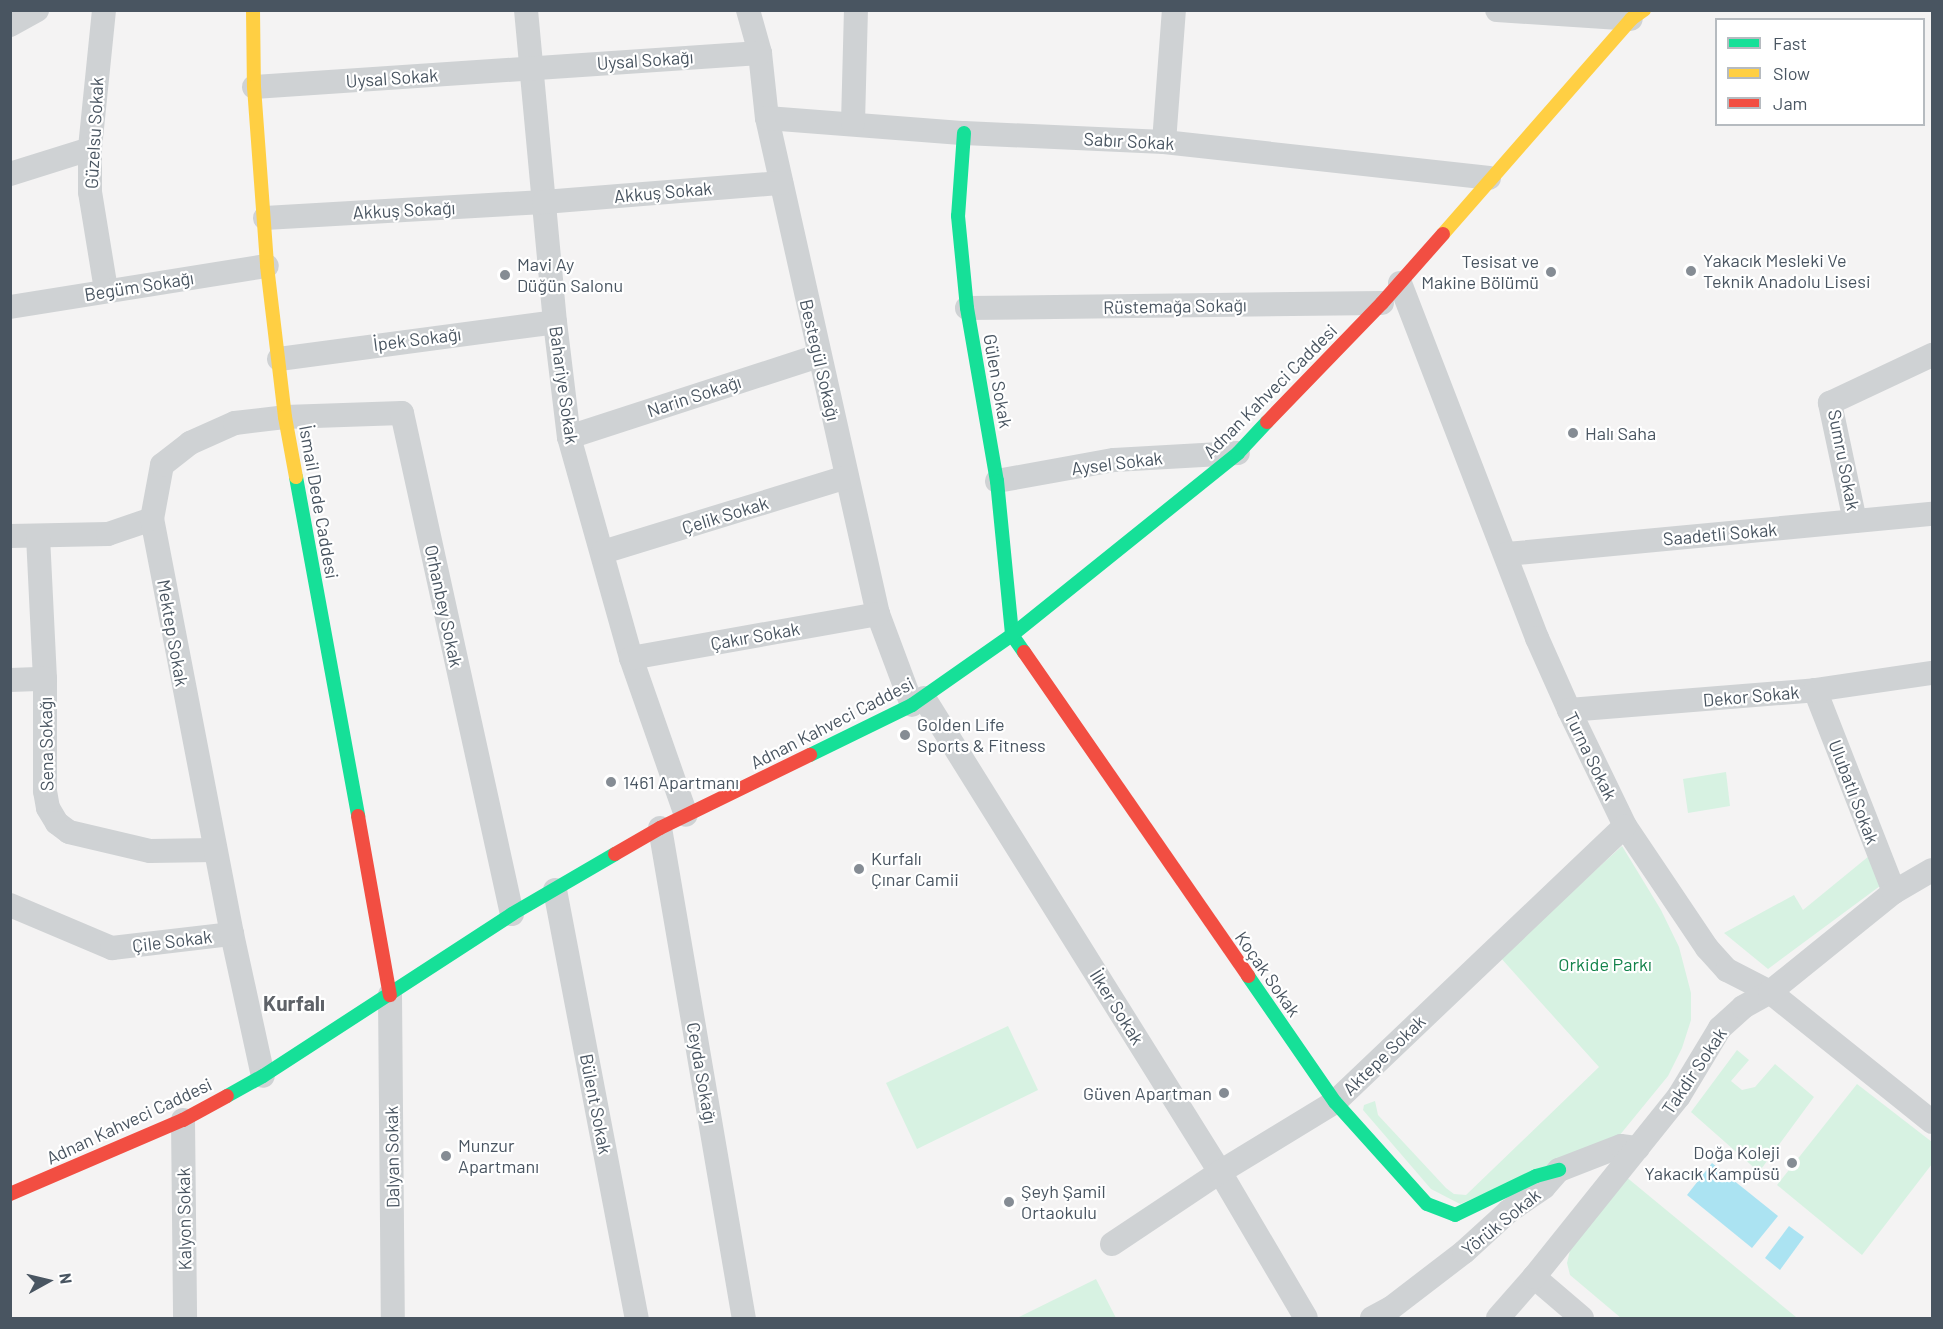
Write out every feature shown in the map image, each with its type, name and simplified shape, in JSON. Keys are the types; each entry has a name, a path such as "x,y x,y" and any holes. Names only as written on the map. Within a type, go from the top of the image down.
{"street":[{"path":"10,25 38,10"},
{"name":"Güzelsu Sokak","path":"104,10 90,149 90,192 106,290"},
{"name":"İsmail Dede Caddesi","path":"253,10 254,87 267,266 285,417 390,994"},
{"name":"Bahariye Sokak","path":"526,10 555,322 570,437 631,658 686,815"},
{"name":"Bestegül Sokağı","path":"748,10 760,52 767,118 878,614 918,702"},
{"path":"853,123 856,10"},
{"path":"1164,142 1174,10"},
{"path":"1497,10 1637,15"},
{"name":"Adnan Kahveci Caddesi","path":"10,1194 183,1120 263,1076 512,914 660,828 918,702 1012,635 1238,453 1382,303 1489,178 1637,15"},
{"name":"Uysal Sokağı","path":"530,68 760,52"},
{"name":"Uysal Sokak","path":"254,87 530,68"},
{"name":"Sabır Sokak","path":"767,118 964,133 1164,142 1489,178"},
{"name":"Gülen Sokak","path":"964,133 958,216 968,308 997,481 1012,635"},
{"path":"10,174 90,149"},
{"name":"Akkuş Sokak","path":"544,202 781,183"},
{"name":"Akkuş Sokağı","path":"265,218 544,202"},
{"name":"Begüm Sokağı","path":"10,307 267,266"},
{"name":"Turna Sokak","path":"1400,283 1507,554 1537,638 1625,826 1707,948 1727,970 1770,992 1931,1117"},
{"name":"Rüstemağa Sokağı","path":"968,308 1382,303"},
{"name":"İpek Sokağı","path":"279,359 555,322"},
{"name":"Sumru Sokak","path":"1855,521 1830,403 1932,355"},
{"name":"Narin Sokağı","path":"570,437 819,356"},
{"name":"Orhanbey Sokak","path":"285,417 402,413 512,914"},
{"name":"Mektep Sokak","path":"232,934 152,519 162,465 190,443 235,423 285,417"},
{"name":"Aysel Sokak","path":"997,481 1114,460 1238,453"},
{"name":"Çelik Sokak","path":"603,552 847,477"},
{"name":"Saadetli Sokak","path":"1507,554 1932,514"},
{"path":"10,536 108,534 152,519"},
{"name":"Sena Sokağı","path":"39,536 45,679 45,791 48,808 57,823 69,832 150,851 214,850"},
{"name":"Çakır Sokak","path":"631,658 878,614"},
{"name":"Koçak Sokak","path":"1012,635 1335,1102 1427,1204 1455,1215 1536,1176 1559,1170"},
{"name":"Dekor Sokak","path":"1569,710 1815,690 1932,673"},
{"path":"10,680 45,679"},
{"name":"Ulubatlı Sokak","path":"1815,690 1894,892"},
{"name":"İlker Sokak","path":"918,702 1220,1172 1306,1318"},
{"name":"Aktepe Sokak","path":"1112,1244 1220,1172 1335,1102 1625,826"},
{"name":"Ceyda Sokağı","path":"660,828 744,1318"},
{"name":"Takdir Sokak","path":"1498,1318 1534,1277 1679,1096 1719,1028 1743,1007 1770,992 1894,892 1932,870"},
{"name":"Bülent Sokak","path":"555,890 637,1318"},
{"name":"Çile Sokak","path":"11,907 112,948 232,934 263,1076"},
{"name":"Dalyan Sokak","path":"390,994 393,1318"},
{"name":"Kalyon Sokak","path":"183,1120 186,1318"},
{"name":"Yörük Sokak","path":"1372,1318 1391,1308 1464,1252 1509,1210 1544,1187 1559,1170 1621,1146 1638,1148"},
{"path":"1534,1277 1582,1318"}],"green space":[{"path":"1726,772 1730,806 1688,813 1683,779"},
{"name":"Orkide Parkı","path":"1622,846 1661,910 1679,947 1691,993 1691,1020 1682,1048 1668,1076 1619,1136 1460,1204 1431,1189 1363,1110 1364,1105 1375,1101 1378,1115 1446,1188 1454,1194 1466,1195 1599,1067 1500,957"},
{"path":"1869,856 1880,886 1768,969 1724,933 1794,895 1803,910"},
{"path":"1008,1026 1038,1090 917,1149 886,1083"},
{"path":"1737,1050 1749,1060 1731,1081 1742,1090 1755,1087 1775,1064 1814,1097 1759,1172 1691,1112"},
{"path":"1857,1084 1932,1142 1932,1164 1862,1255 1777,1185"},
{"path":"1625,1176 1796,1317 1621,1318 1570,1275 1567,1263 1571,1246"},
{"path":"1096,1279 1116,1318 1017,1318"}],"water":[{"path":"1712,1163 1778,1216 1752,1248 1687,1195"},
{"path":"1789,1226 1804,1237 1780,1270 1765,1258"}],"traffic: fast":[{"path":"964,133 958,216 967,308 997,481 1012,635 1024,652"},
{"path":"810,755 912,705 1012,635 1238,453 1267,422"},
{"path":"296,477 358,816"},
{"path":"227,1096 263,1076 512,914 615,854"},
{"path":"1248,976 1335,1102 1427,1204 1455,1215 1536,1176 1559,1170"}],"traffic: slow":[{"path":"253,10 254,87 267,266 285,417 296,477"},
{"path":"1443,234 1631,19 1644,10"}],"traffic: jam":[{"path":"1267,422 1382,303 1443,234"},
{"path":"1024,652 1248,976"},
{"path":"615,854 660,828 810,755"},
{"path":"358,816 390,995"},
{"path":"10,1194 183,1120 227,1096"}],"place":[{"name":"Yakacık Mesleki Ve Teknik Anadolu Lisesi","path":"1691,271"},
{"name":"Tesisat ve Makine Bölümü","path":"1551,272"},
{"name":"Mavi Ay Düğün Salonu","path":"505,275"},
{"name":"Halı Saha","path":"1573,433"},
{"name":"Golden Life Sports & Fitness","path":"905,735"},
{"name":"1461 Apartmanı","path":"611,782"},
{"name":"Kurfalı Çınar Camii","path":"859,869"},
{"name":"Güven Apartman","path":"1224,1093"},
{"name":"Munzur Apartmanı","path":"446,1156"},
{"name":"Doğa Koleji Yakacık Kampüsü","path":"1792,1163"},
{"name":"Şeyh Şamil Ortaokulu","path":"1009,1202"}],"district":[{"name":"Kurfalı","path":"294,1003"}]}
